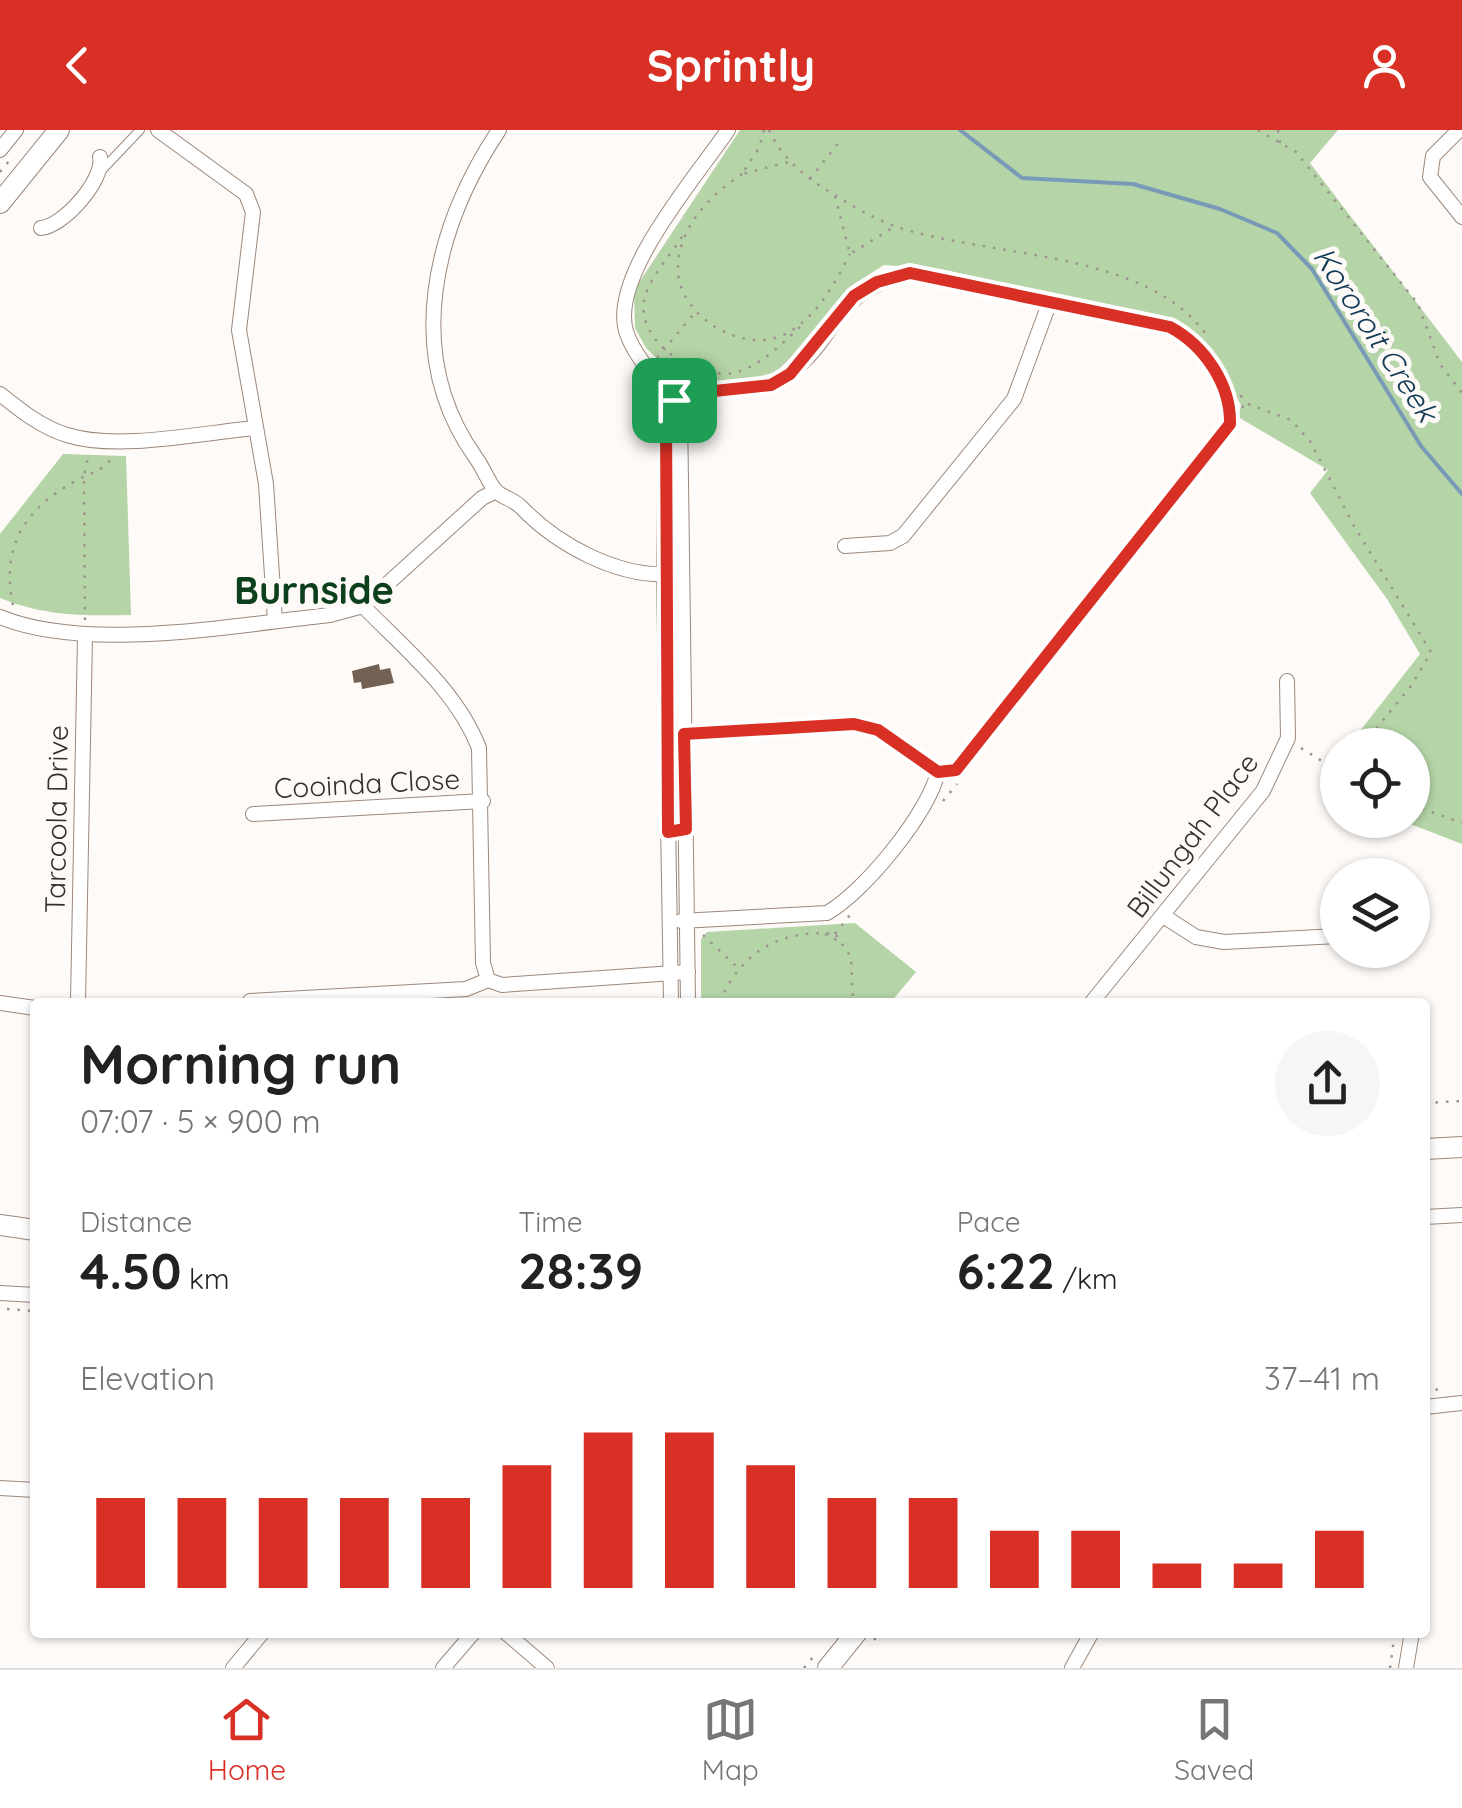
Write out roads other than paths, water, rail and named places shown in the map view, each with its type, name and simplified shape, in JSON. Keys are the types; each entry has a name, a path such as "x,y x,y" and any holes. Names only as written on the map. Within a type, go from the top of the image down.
{"street":[{"path":"0,150 16,130"},
{"path":"0,203 60,130"},
{"path":"158,130 246,194 253,212 239,330 266,484 276,621"},
{"path":"688,998 692,926 686,829 680,415 674,400 633,350 624,326 624,300 634,270 728,130"},
{"path":"1459,130 1433,156 1430,177 1462,217"},
{"path":"495,132 453,213 436,265 433,321 439,372 461,437 496,491 512,497 562,542 610,564 664,574 682,573"},
{"path":"42,228 58,223 100,165"},
{"path":"666,734 854,724 878,730 938,772 956,770 1230,424 1230,402 1206,356 1189,338 1170,327 910,273 877,282 854,296 790,374 771,385 708,390 674,400 666,412 664,574 667,670 666,734 671,998"},
{"path":"846,546 890,543 903,536 1014,399 1050,304"},
{"path":"0,394 42,424 69,436 117,440 255,428"},
{"path":"0,617 20,625 85,636 330,616 363,606 482,498 496,491"},
{"path":"363,606 442,686 469,722 479,748 483,801 483,963 488,980"},
{"name":"Tarcoola Drive","path":"78,998 85,636"},
{"name":"Billungah Place","path":"1095,998 1263,790 1288,738 1287,680"},
{"path":"670,921 692,926 827,913 848,901 917,816 934,791 938,772"},
{"name":"Cooinda Close","path":"253,814 483,801"},
{"path":"1165,916 1196,937 1224,942 1320,937"},
{"path":"304,998 466,989 488,980 502,985 688,972"},
{"path":"0,1003 30,1007"},
{"path":"1430,1149 1462,1147"},
{"path":"1430,1217 1462,1216"},
{"path":"0,1225 30,1229"},
{"path":"0,1293 30,1295"},
{"path":"1430,1406 1462,1403"},
{"path":"0,1488 30,1490"},
{"path":"233,1668 258,1638"},
{"path":"443,1668 469,1638"},
{"path":"511,1638 547,1668"},
{"path":"828,1668 853,1638"},
{"path":"1072,1668 1089,1638"},
{"path":"1406,1668 1411,1638"}],"lane":[{"path":"100,165 140,130"},
{"path":"665,480 681,481"},
{"path":"666,644 685,642"},
{"path":"667,670 685,670"},
{"path":"668,832 686,829"}],"waterway":[{"name":"Kororoit Creek","path":"960,130 1022,178 1133,184 1220,209 1277,233 1312,269 1421,446 1462,494"}],"district":[{"name":"Burnside","path":"314,590"}]}
